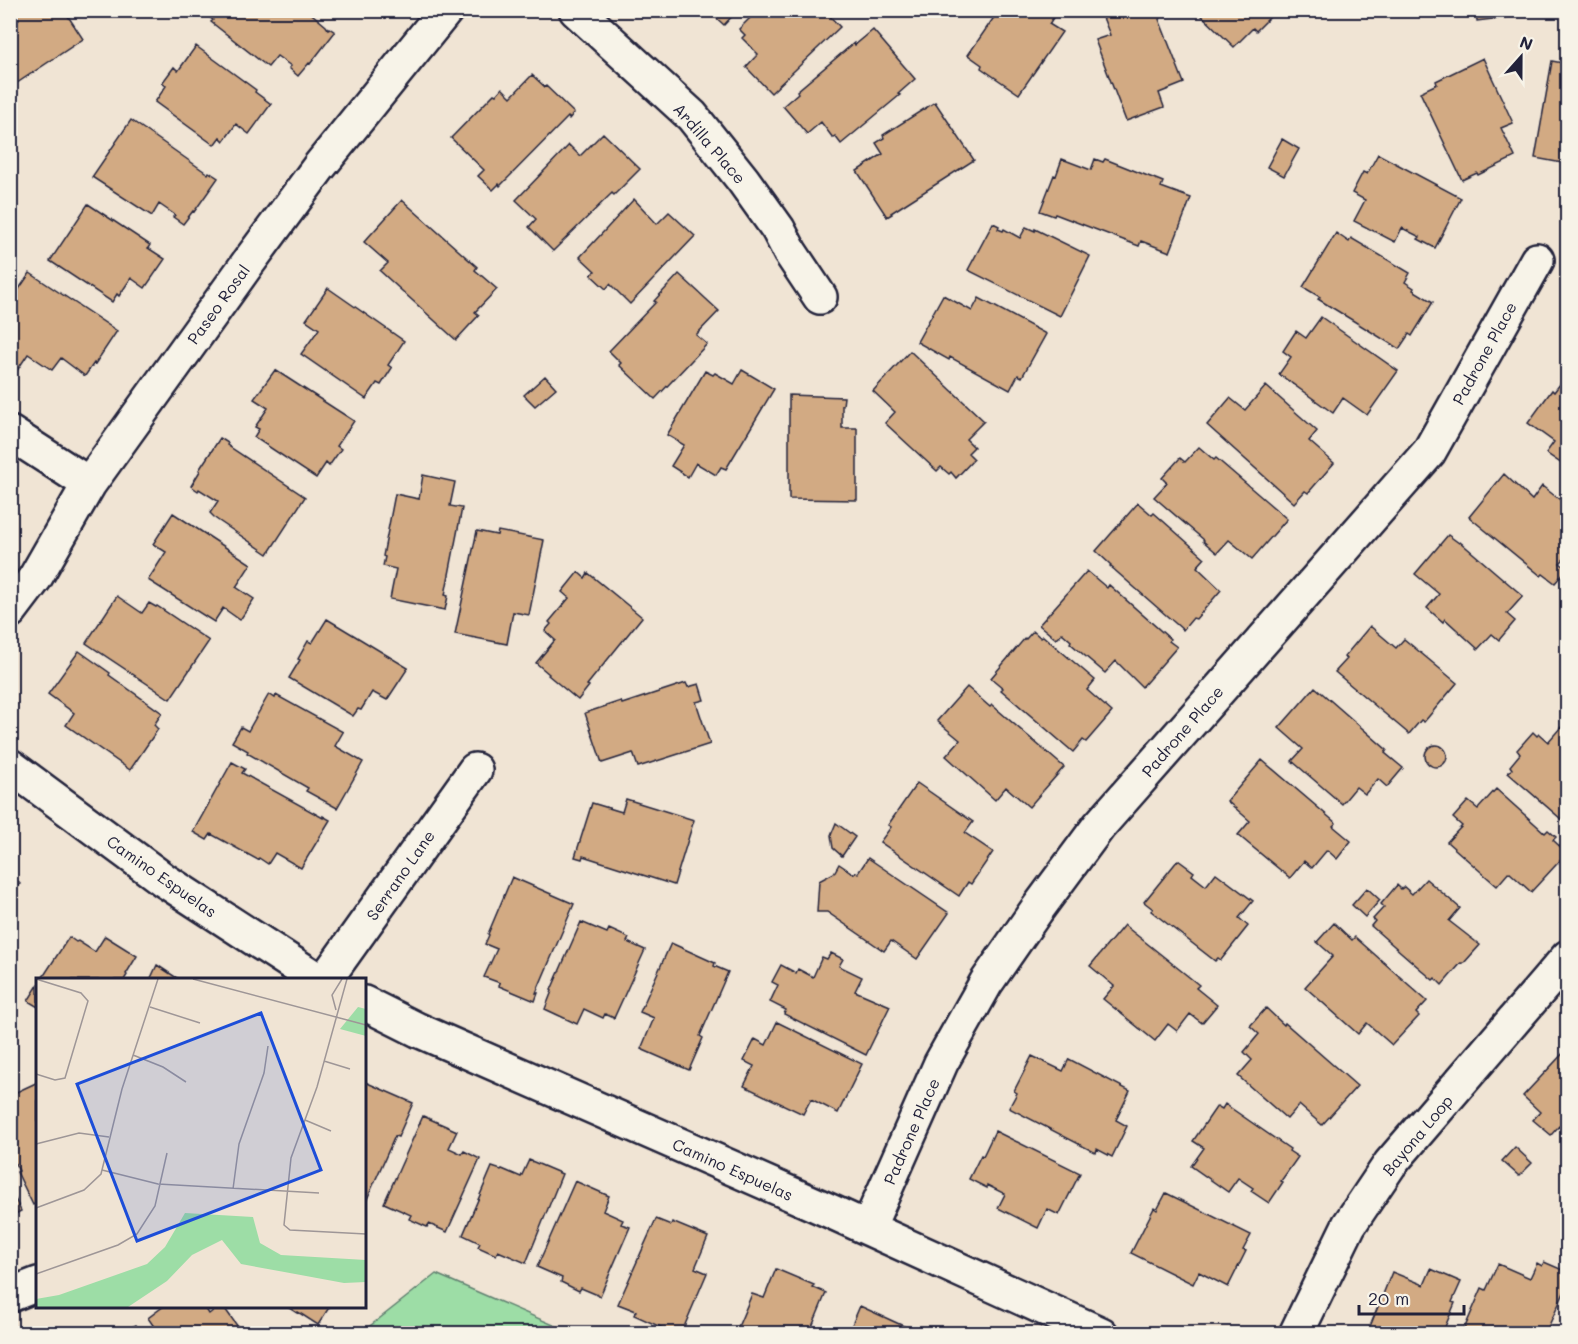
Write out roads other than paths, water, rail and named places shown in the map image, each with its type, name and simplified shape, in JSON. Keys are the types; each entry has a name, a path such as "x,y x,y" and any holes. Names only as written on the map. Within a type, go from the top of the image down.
{"street":[{"name":"Paseo Rosal","path":"10,611 34,578 89,484 248,263 319,167 446,10"},
{"name":"Ardilla Place","path":"576,10 692,116 743,180 778,229 790,252 820,297"},
{"name":"Padrone Place","path":"868,1228 941,1063 986,983 1099,826 1429,452 1537,260"},
{"path":"10,433 89,484"},
{"name":"Camino Espuelas","path":"10,766 164,880 315,978"},
{"name":"Serrano Lane","path":"326,978 475,770"},
{"name":"Bayona Loop","path":"1296,1334 1349,1225 1390,1164 1568,957"},
{"name":"Camino Espuelas","path":"366,1004 418,1030 868,1228 1101,1334"},
{"path":"10,1295 36,1285"}]}
